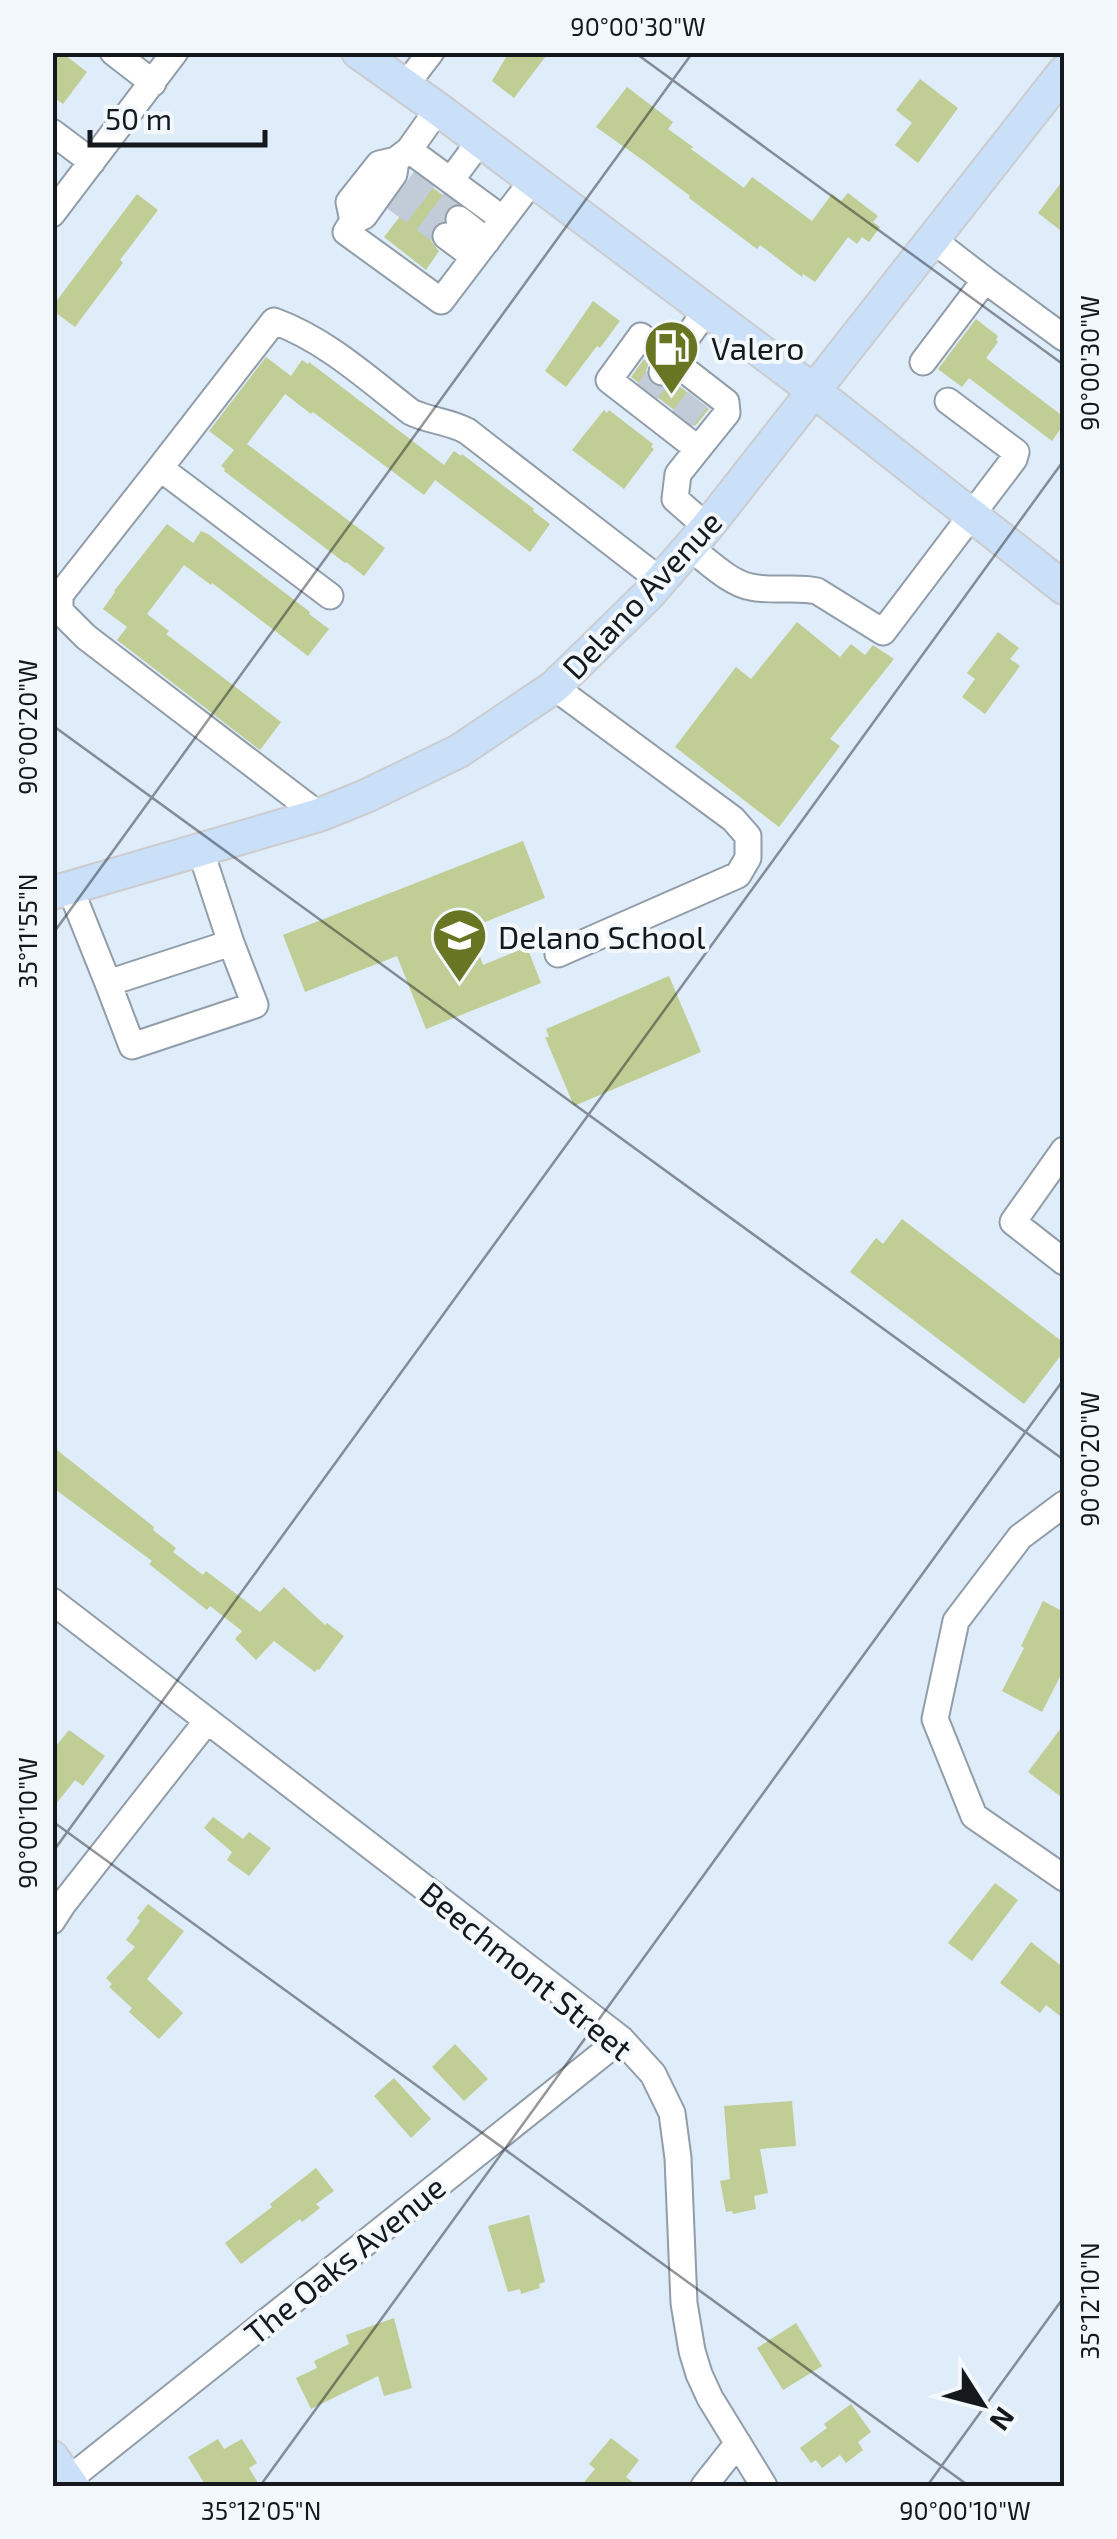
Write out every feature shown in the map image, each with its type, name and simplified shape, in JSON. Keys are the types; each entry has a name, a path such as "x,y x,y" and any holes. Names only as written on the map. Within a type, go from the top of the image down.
{"main road":[{"path":"358,52 814,392 1064,588"},
{"name":"Delano Avenue","path":"61,890 318,815 366,796 459,751 554,687 661,581 698,537 1064,72"}],"street":[{"path":"113,52 152,83"},
{"path":"52,214 176,52"},
{"path":"405,86 431,52"},
{"path":"438,109 397,175 346,232 441,301 532,180"},
{"path":"52,132 92,162"},
{"path":"451,180 480,142"},
{"path":"397,175 451,180 503,219"},
{"path":"453,227 481,249"},
{"path":"933,240 1064,338"},
{"path":"922,362 985,280"},
{"path":"655,381 706,311"},
{"path":"318,815 86,637 60,611 60,595 274,320 325,345 411,412 467,431 661,581"},
{"path":"655,381 690,409 698,449"},
{"path":"655,381 690,409 726,402 727,413 678,474 675,499 698,537 740,584 818,591 883,632 1014,460 1016,452 948,401"},
{"path":"160,468 330,596"},
{"path":"554,687 733,819 748,836 748,858 738,875 558,954"},
{"path":"61,890 108,983 132,1046 255,1005 200,850"},
{"path":"108,983 231,943"},
{"path":"1064,1150 1013,1222 1064,1260"},
{"path":"1064,1504 1020,1537 956,1621 935,1719 974,1816 1064,1878"},
{"name":"Beechmont Street","path":"52,1601 621,2038 653,2074 672,2113 689,2339 704,2386 764,2486"},
{"path":"52,1922 207,1720"},
{"name":"The Oaks Avenue","path":"64,2474 621,2038"},
{"path":"704,2486 738,2443"}],"building":[{"path":"52,52 61,52 87,72 63,104 52,96"},
{"path":"509,52 549,52 514,98 492,81"},
{"path":"920,79 958,108 918,163 895,145 912,123 896,110"},
{"path":"627,87 673,122 668,129 691,149 744,188 752,177 812,221 832,194 841,201 848,193 878,216 873,222 880,227 869,242 862,237 857,244 848,237 815,282 803,274 802,277 760,245 757,249 596,127"},
{"path":"413,173 455,204 433,227 431,241 439,251 426,270 384,237 401,215 390,207"},
{"path":"1064,179 1064,233 1038,213"},
{"path":"137,194 158,210 75,327 52,307"},
{"path":"593,301 620,321 566,387 545,371"},
{"path":"976,319 998,336 986,358 1064,417 1064,424 1052,441 969,378 962,387 938,369"},
{"path":"266,357 291,376 302,360 309,362 444,465 454,451 462,454 550,524 530,552 435,480 424,495 285,394 247,444 385,548 364,576 221,466 234,450 209,431"},
{"name":"Valero","path":"644,359 649,363 646,371 652,384 661,388 674,382 709,409 695,426 631,377"},
{"path":"604,410 653,444 654,449 624,489 572,450"},
{"path":"167,524 193,543 201,531 208,534 329,629 308,656 184,565 147,614 169,631 166,634 281,722 260,750 117,640 127,627 103,609"},
{"path":"797,622 840,657 851,644 865,655 873,645 894,659 830,739 840,746 779,827 675,747 736,667 751,679"},
{"path":"998,632 1019,648 1010,659 1020,666 985,714 962,697 975,679 967,673"},
{"path":"523,841 545,898 470,928 483,965 527,947 541,983 426,1029 397,956 305,992 283,935"},
{"path":"669,976 701,1052 574,1106 545,1037 549,1037 546,1029"},
{"path":"902,1219 1064,1343 1064,1351 1024,1404 850,1272 876,1238 883,1244"},
{"path":"52,1446 154,1527 176,1548 173,1552 203,1575 206,1571 260,1612 284,1587 325,1625 344,1636 319,1670 315,1672 274,1641 256,1660 235,1639 242,1631 210,1606 207,1610 149,1564 152,1561 52,1487"},
{"path":"1043,1601 1064,1612 1064,1669 1042,1712 1002,1691"},
{"path":"1064,1724 1064,1799 1028,1772"},
{"path":"69,1730 105,1756 83,1786 75,1780 52,1809 52,1751"},
{"path":"213,1817 243,1839 249,1832 271,1848 249,1876 227,1860 232,1852 204,1828"},
{"path":"995,1883 1018,1900 972,1961 948,1943"},
{"path":"148,1904 184,1931 147,1979 183,2013 159,2039 129,2012 132,2008 109,1987 112,1984 106,1978 135,1947 126,1940"},
{"path":"1031,1942 1064,1968 1064,2019 1046,2005 1040,2013 1000,1983"},
{"path":"455,2044 488,2079 464,2101 432,2067"},
{"path":"394,2078 431,2119 411,2138 374,2096"},
{"path":"792,2101 796,2146 760,2149 768,2193 754,2196 756,2209 726,2212 720,2181 730,2179 724,2106"},
{"path":"316,2168 334,2191 316,2204 320,2208 241,2264 225,2243"},
{"path":"529,2215 545,2282 539,2284 540,2288 521,2294 520,2289 508,2292 488,2226"},
{"path":"394,2318 412,2388 384,2396 378,2376 311,2409 296,2378 317,2368 314,2361 349,2344 346,2335"},
{"path":"796,2323 822,2366 783,2390 757,2348"},
{"path":"851,2404 871,2432 858,2442 863,2450 846,2463 840,2455 822,2468 816,2460 811,2463 800,2448"},
{"path":"611,2438 639,2460 626,2477 638,2486 581,2486 595,2469 589,2464"},
{"path":"218,2439 224,2449 242,2439 257,2463 249,2468 260,2486 206,2486 188,2457"}],"tunnel":[{"path":"407,181 459,219"},
{"path":"394,198 446,236"},
{"path":"647,392 662,372"},
{"path":"682,419 698,399"}],"place":[{"name":"Valero","path":"672,396"},
{"name":"Delano School","path":"459,985"}]}
